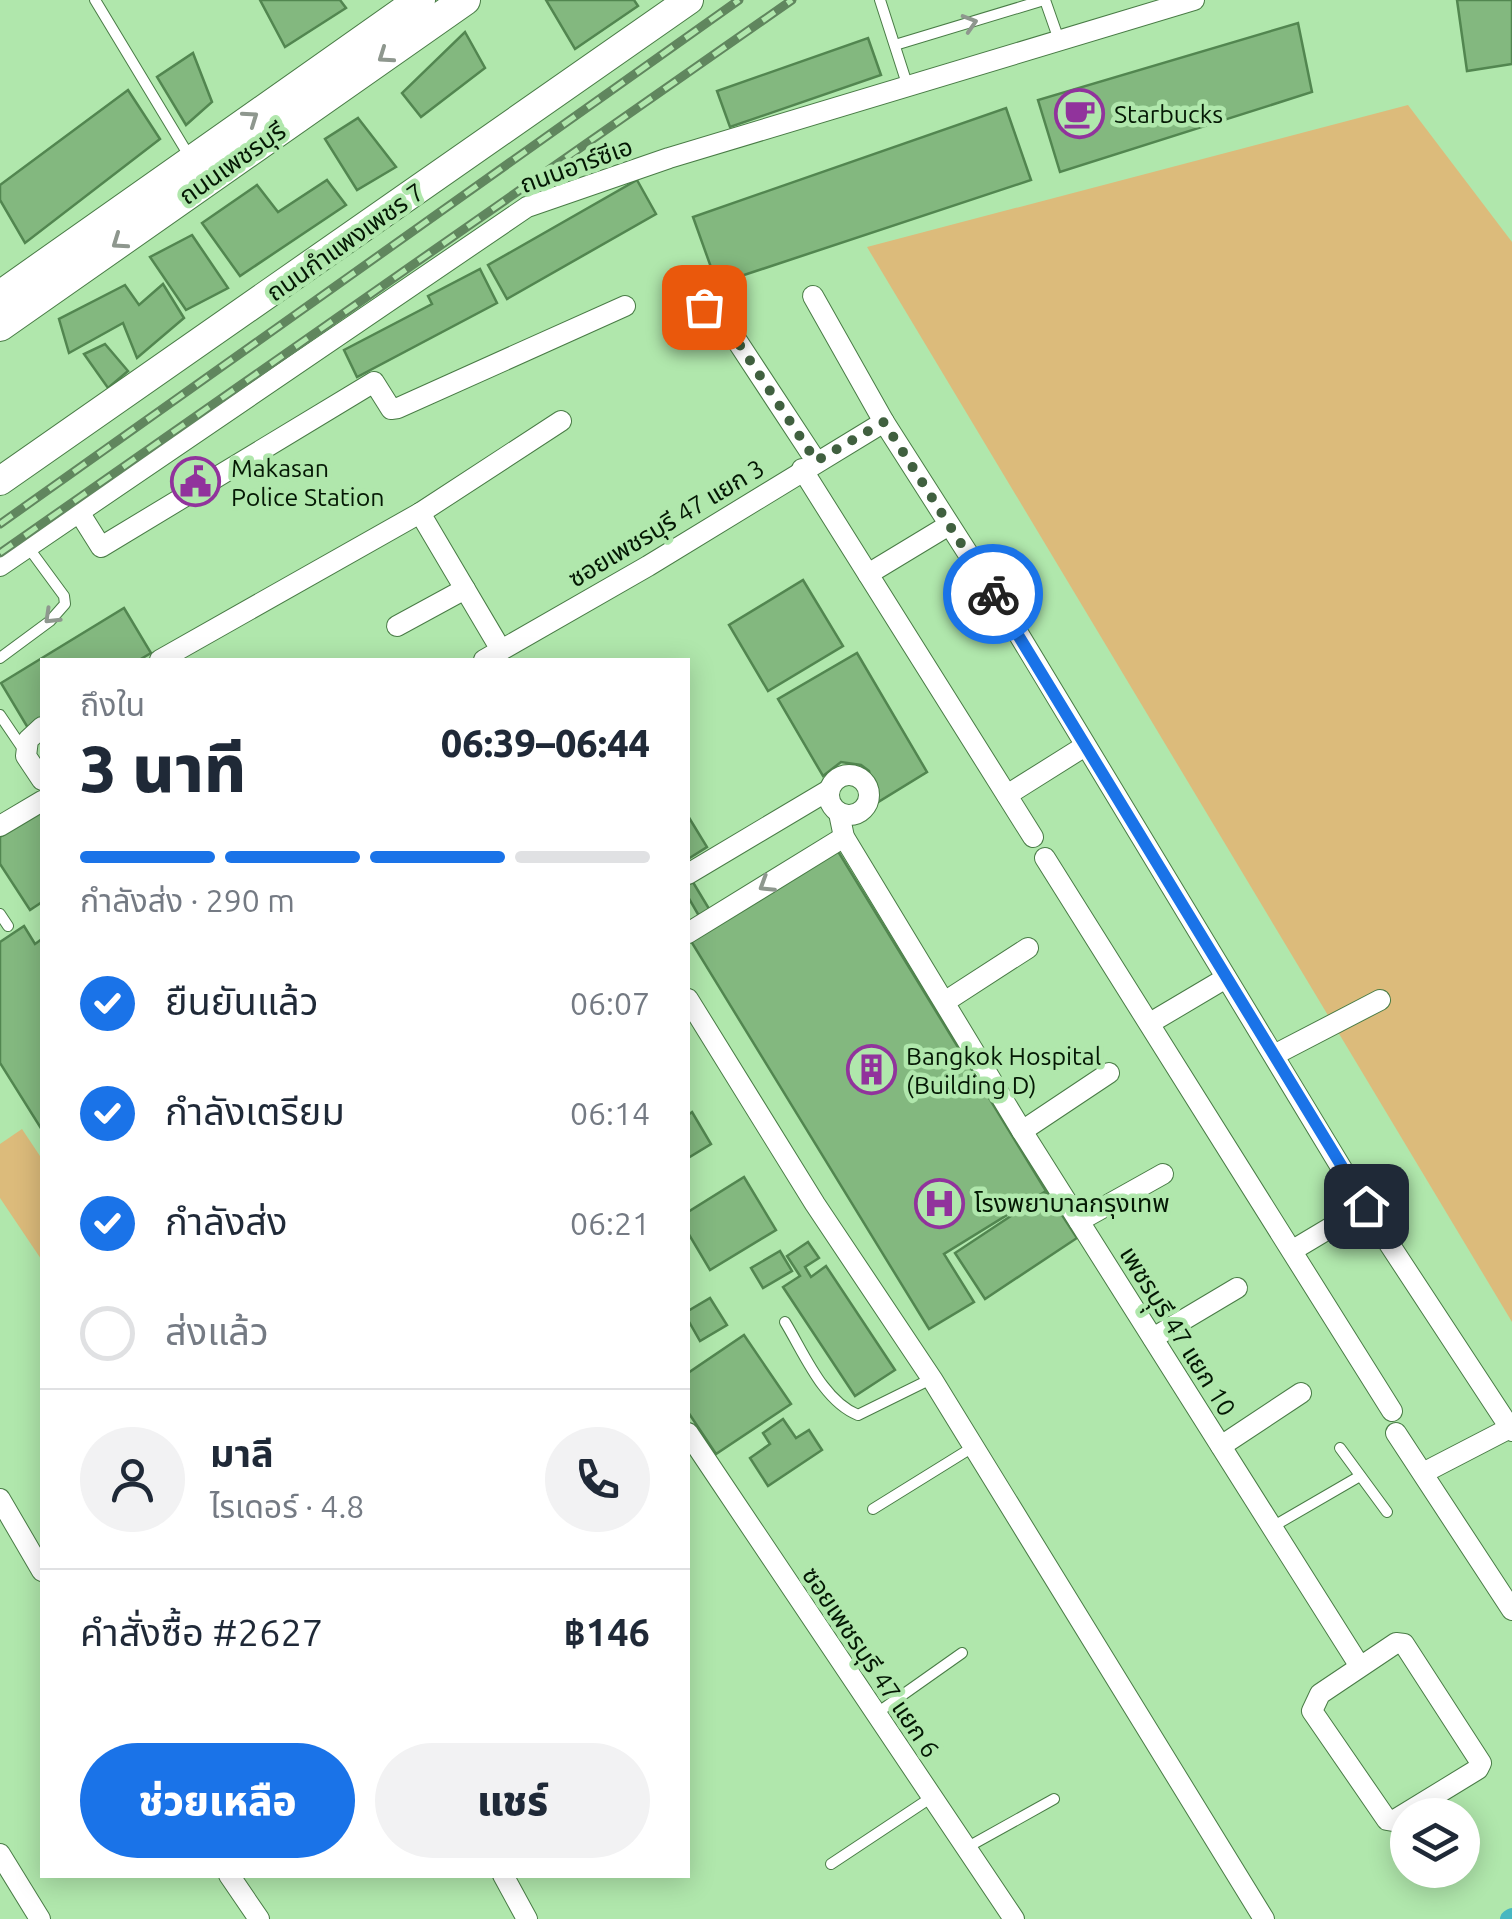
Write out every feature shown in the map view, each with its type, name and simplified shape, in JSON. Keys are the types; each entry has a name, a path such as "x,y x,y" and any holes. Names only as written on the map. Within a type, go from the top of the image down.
{"main road":[{"name":"ถนนเพชรบุรี","path":"0,326 466,0"},
{"name":"ถนนเพชรบุรี","path":"2,291 409,3"}],"street":[{"name":"ถนนกำแพงเพชร 7","path":"0,481 689,0"},
{"name":"ถนนอาร์ซีเอ","path":"0,566 527,207 670,158 1194,0"},
{"path":"814,296 884,422 1366,1206 1511,1429 1422,1473"},
{"path":"698,305 722,318 868,574 1033,837"},
{"path":"79,512 101,548 374,382 391,408 398,408 625,306"},
{"path":"164,658 420,513 561,420"},
{"name":"ซอยเพชรบุรี 47 แยก 3","path":"492,655 648,566 884,422"},
{"path":"420,513 465,589 492,655"},
{"path":"868,574 949,525"},
{"path":"397,626 465,589"},
{"path":"40,729 28,740 26,754 40,777"},
{"path":"1007,795 1086,746"},
{"path":"690,873 829,790 836,779 849,774 866,784 869,797 864,809 852,815 840,813 830,804 829,790"},
{"path":"0,826 40,803"},
{"name":"เพชรบุุรี 47 แยก 10","path":"840,813 844,837 1022,1130 1360,1665"},
{"path":"690,932 844,837"},
{"path":"1045,858 1392,1411"},
{"path":"946,1001 1028,948"},
{"path":"1150,1022 1226,978"},
{"path":"1274,1056 1380,1000"},
{"path":"690,1002 815,1204 932,1379 1264,1919"},
{"path":"1022,1130 1108,1073"},
{"path":"1079,1221 1163,1174"},
{"path":"1292,1250 1366,1206"},
{"path":"1153,1338 1237,1288"},
{"path":"1221,1446 1301,1393"},
{"path":"1396,1433 1512,1610"},
{"name":"ซอยเพชรบุรี 47 แยก 6","path":"690,1436 1014,1919"},
{"path":"0,1499 40,1568"},
{"path":"1396,1643 1404,1644 1481,1763 1478,1769 1398,1820 1388,1820 1312,1711 1320,1694 1360,1665 1396,1643"},
{"path":"0,1854 40,1919"},
{"path":"230,1878 260,1919"},
{"path":"505,1878 527,1919"}],"lane":[{"path":"95,0 192,159"},
{"path":"880,0 908,88"},
{"path":"895,46 1045,0 1058,40"},
{"path":"0,658 50,621 65,604 64,596 28,547"},
{"path":"0,715 26,754"},
{"path":"0,914 8,926"},
{"path":"785,1322 830,1395 846,1411 858,1415 932,1379"},
{"path":"873,1509 974,1447"},
{"path":"1340,1448 1387,1512"},
{"path":"1272,1527 1360,1476"},
{"path":"876,1714 962,1654"},
{"path":"831,1864 932,1797"},
{"path":"966,1848 1054,1799"}],"shaded area":[{"path":"1408,105 1512,242 1512,1322 867,247"},
{"path":"22,1129 40,1156 40,1258 0,1198 0,1144"}],"building":[{"path":"260,0 340,0 346,8 285,47"},
{"path":"546,0 634,0 638,6 575,49"},
{"path":"1457,0 1512,0 1512,64 1467,71"},
{"path":"1298,23 1312,92 1060,172 1038,100"},
{"path":"465,32 485,68 421,117 402,93"},
{"path":"868,38 881,75 730,127 717,91"},
{"path":"193,53 212,102 186,125 157,77"},
{"path":"128,90 160,139 25,243 0,200 0,185"},
{"path":"1006,108 1031,180 717,284 693,217"},
{"path":"358,118 396,167 357,190 325,139"},
{"path":"327,180 346,205 240,276 202,223 257,185 278,212"},
{"path":"637,180 656,214 507,299 488,265"},
{"path":"192,235 228,288 186,310 150,257"},
{"path":"480,269 497,303 357,377 344,350 432,304 428,296"},
{"path":"163,284 184,318 137,358 123,323 69,353 59,319 125,285 139,305"},
{"path":"105,344 128,371 108,388 84,354"},
{"path":"803,580 843,646 768,691 729,625"},
{"path":"124,608 151,653 142,658 42,658"},
{"path":"857,653 927,772 870,807 874,791 869,771 861,765 841,762 823,776 778,699"},
{"path":"40,659 40,720 28,728 1,683"},
{"path":"40,810 40,903 30,910 0,864 0,837"},
{"path":"690,819 707,847 690,858"},
{"name":"Bangkok Hospital (Building D)","path":"836,848 1046,1191 944,1254 974,1302 929,1329 690,937"},
{"path":"690,877 717,922 706,928 690,900"},
{"path":"24,926 35,944 40,940 40,1127 0,1063 0,942"},
{"path":"690,1114 711,1144 690,1157"},
{"path":"744,1177 776,1230 710,1270 690,1236 690,1211"},
{"path":"1047,1192 1077,1238 985,1299 955,1253"},
{"path":"808,1242 819,1258 805,1267 811,1277 826,1266 895,1370 855,1396 783,1287 800,1276 787,1256"},
{"path":"780,1251 792,1271 763,1288 751,1268"},
{"path":"710,1298 727,1325 700,1341 690,1324 690,1310"},
{"path":"744,1335 791,1404 716,1454 690,1415 690,1372"},
{"path":"783,1419 796,1438 809,1430 822,1450 768,1486 750,1458 770,1444 763,1433"}],"railway":[{"path":"0,524 739,0"},
{"path":"0,553 792,0"}],"way so far":[{"path":"704,307 722,318 816,461 884,422 993,594"}],"place":[{"name":"Starbucks","path":"1079,114"},
{"name":"Makasan Police Station","path":"196,482"},
{"name":"Bangkok Hospital (Building D)","path":"871,1070"},
{"name":"โรงพยาบาลกรุงเทพ","path":"939,1203"}],"route":[{"path":"993,594 1366,1206"}]}
